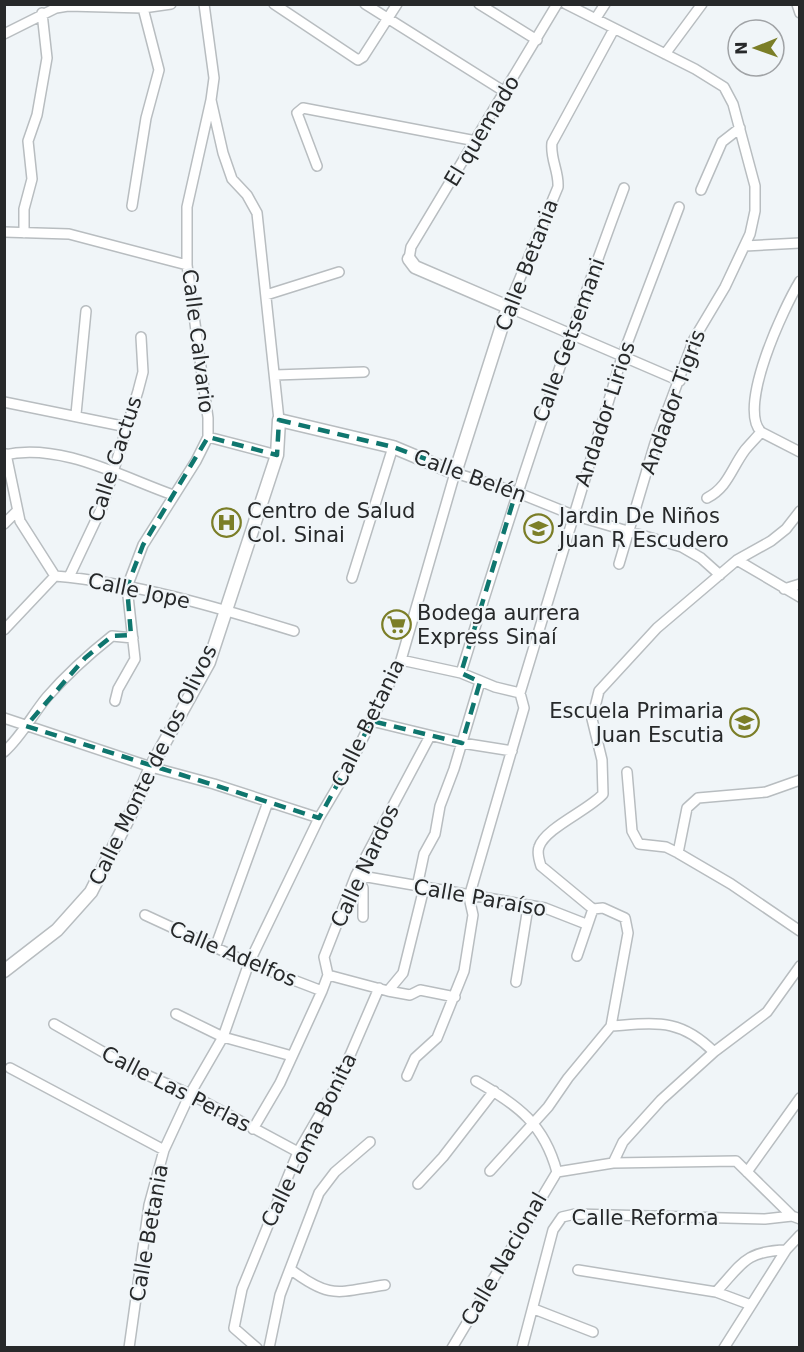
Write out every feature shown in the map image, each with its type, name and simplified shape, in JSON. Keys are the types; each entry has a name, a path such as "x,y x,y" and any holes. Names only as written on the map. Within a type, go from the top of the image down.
{"street":[{"path":"4,34 53,6 143,8 171,4"},
{"name":"Calle Monte de los Olivos","path":"4,971 57,930 91,892 151,767 209,662 277,455 279,420 257,213 247,195 232,179 211,100 214,78 204,4"},
{"path":"274,4 358,60 363,57 397,4"},
{"path":"365,4 506,92"},
{"path":"479,4 537,40"},
{"name":"El quemado","path":"410,259 411,247 557,4"},
{"name":"Andador Tigris","path":"566,4 724,87 734,104 754,186 755,211 745,246 694,339 655,443 619,564"},
{"path":"596,18 605,4"},
{"path":"665,54 702,4"},
{"path":"797,4 800,13"},
{"path":"132,206 146,118 159,70 143,8"},
{"path":"24,233 24,209 32,179 28,141 37,115 47,58 42,13"},
{"name":"Calle Betania","path":"129,1347 149,1205 164,1150 190,1094 223,1037 249,963 319,818 348,769 401,660 455,473 508,307 558,187 558,175 550,157 552,143 614,29"},
{"name":"Calle Calvario","path":"115,701 118,689 135,659 127,587 143,545 196,461 208,436 208,418 188,265 187,207 211,100"},
{"path":"317,166 297,113 303,108 476,141"},
{"path":"701,190 722,142 740,128"},
{"name":"Calle Getsemani","path":"461,673 516,492 569,333 624,188"},
{"name":"Andador Lirios","path":"469,897 524,708 522,696 573,515 622,357 679,207"},
{"path":"4,232 69,234 188,265"},
{"path":"745,246 800,243"},
{"path":"410,259 415,267 680,381"},
{"path":"266,295 339,272"},
{"path":"799,448 761,432 755,423 755,397 776,327 800,281"},
{"path":"76,414 86,311"},
{"name":"Calle Cactus","path":"69,577 103,505 113,473 143,372 141,338"},
{"path":"274,375 364,372"},
{"path":"4,402 76,414 127,426"},
{"name":"Calle Belén","path":"279,420 393,447 455,473 516,492 573,515 682,547 701,558 720,575"},
{"path":"706,498 719,492 725,485 744,452 761,432"},
{"path":"208,436 277,455"},
{"path":"352,578 393,447"},
{"path":"4,630 55,576 17,511 5,455 36,452 76,460 173,495"},
{"path":"4,524 17,511"},
{"path":"490,1171 548,1107 568,1078 611,1026 628,933 625,918 615,911 603,908 593,909 541,866 539,857 539,846 547,835 595,803 603,794 602,760 591,719 599,691 657,628 737,560 771,541 786,529 800,511"},
{"path":"737,560 800,597"},
{"name":"Calle Jope","path":"55,576 127,587 225,610 294,631"},
{"path":"784,589 800,584"},
{"path":"4,753 20,738 46,698 85,658 112,636 133,638"},
{"path":"401,660 461,673 522,696"},
{"name":"Calle Loma Bonita","path":"257,1347 238,1334 234,1328 242,1289 298,1152 338,1083 384,990 403,974 421,888 424,854 435,834 440,806 480,682"},
{"path":"4,718 151,767 214,784 319,818"},
{"path":"371,721 462,743 512,751"},
{"name":"Calle Nardos","path":"253,1129 292,1056 322,991 328,975 324,957 356,875 430,736"},
{"path":"627,772 634,838 639,844 666,847 678,853 731,884 800,932"},
{"path":"678,853 687,808 698,798 766,792 800,780"},
{"path":"215,948 268,802"},
{"path":"356,875 363,888 363,917"},
{"name":"Calle Paraíso","path":"356,875 469,897 545,908 586,924"},
{"path":"407,1076 415,1058 437,1038 464,971 473,915 469,897"},
{"path":"516,982 528,907"},
{"path":"577,956 593,909"},
{"name":"Calle Adelfos","path":"145,915 249,963 322,991"},
{"path":"613,1163 623,1142 645,1117 714,1052 767,1012 800,966"},
{"path":"328,975 384,990 410,994 420,990 454,997"},
{"path":"176,1014 223,1037 292,1056"},
{"path":"611,1026 663,1022 698,1036 714,1052"},
{"name":"Calle Las Perlas","path":"54,1024 131,1068 190,1094 298,1152"},
{"path":"10,1068 164,1150"},
{"path":"476,1081 494,1091 532,1122 549,1143 556,1172 613,1163 722,1159 736,1161 796,1218"},
{"path":"418,1184 443,1157 494,1091"},
{"path":"747,1172 800,1098"},
{"path":"269,1347 280,1295 319,1193 335,1172 370,1142"},
{"name":"Calle Nacional","path":"452,1347 556,1172"},
{"name":"Calle Reforma","path":"522,1347 534,1310 553,1230 562,1217 575,1214 765,1220 796,1218"},
{"path":"724,1347 786,1250 800,1235"},
{"path":"716,1292 754,1254 763,1251 786,1250"},
{"path":"290,1269 313,1286 328,1291 386,1285"},
{"path":"578,1270 716,1292 751,1305"},
{"path":"534,1310 593,1332"}],"highlighted area":[{"path":"279,420 393,447 516,492 461,673 480,682 462,743 372,721 319,818 26,726 85,658 112,636 131,635 127,587 143,545 208,437 277,455"}],"place":[{"name":"Centro de Salud Col. Sinai","path":"226,523"},
{"name":"Jardin De Niños Juan R Escudero","path":"538,528"},
{"name":"Bodega aurrera Express Sinaí","path":"396,625"},
{"name":"Escuela Primaria Juan Escutia","path":"745,723"}]}
